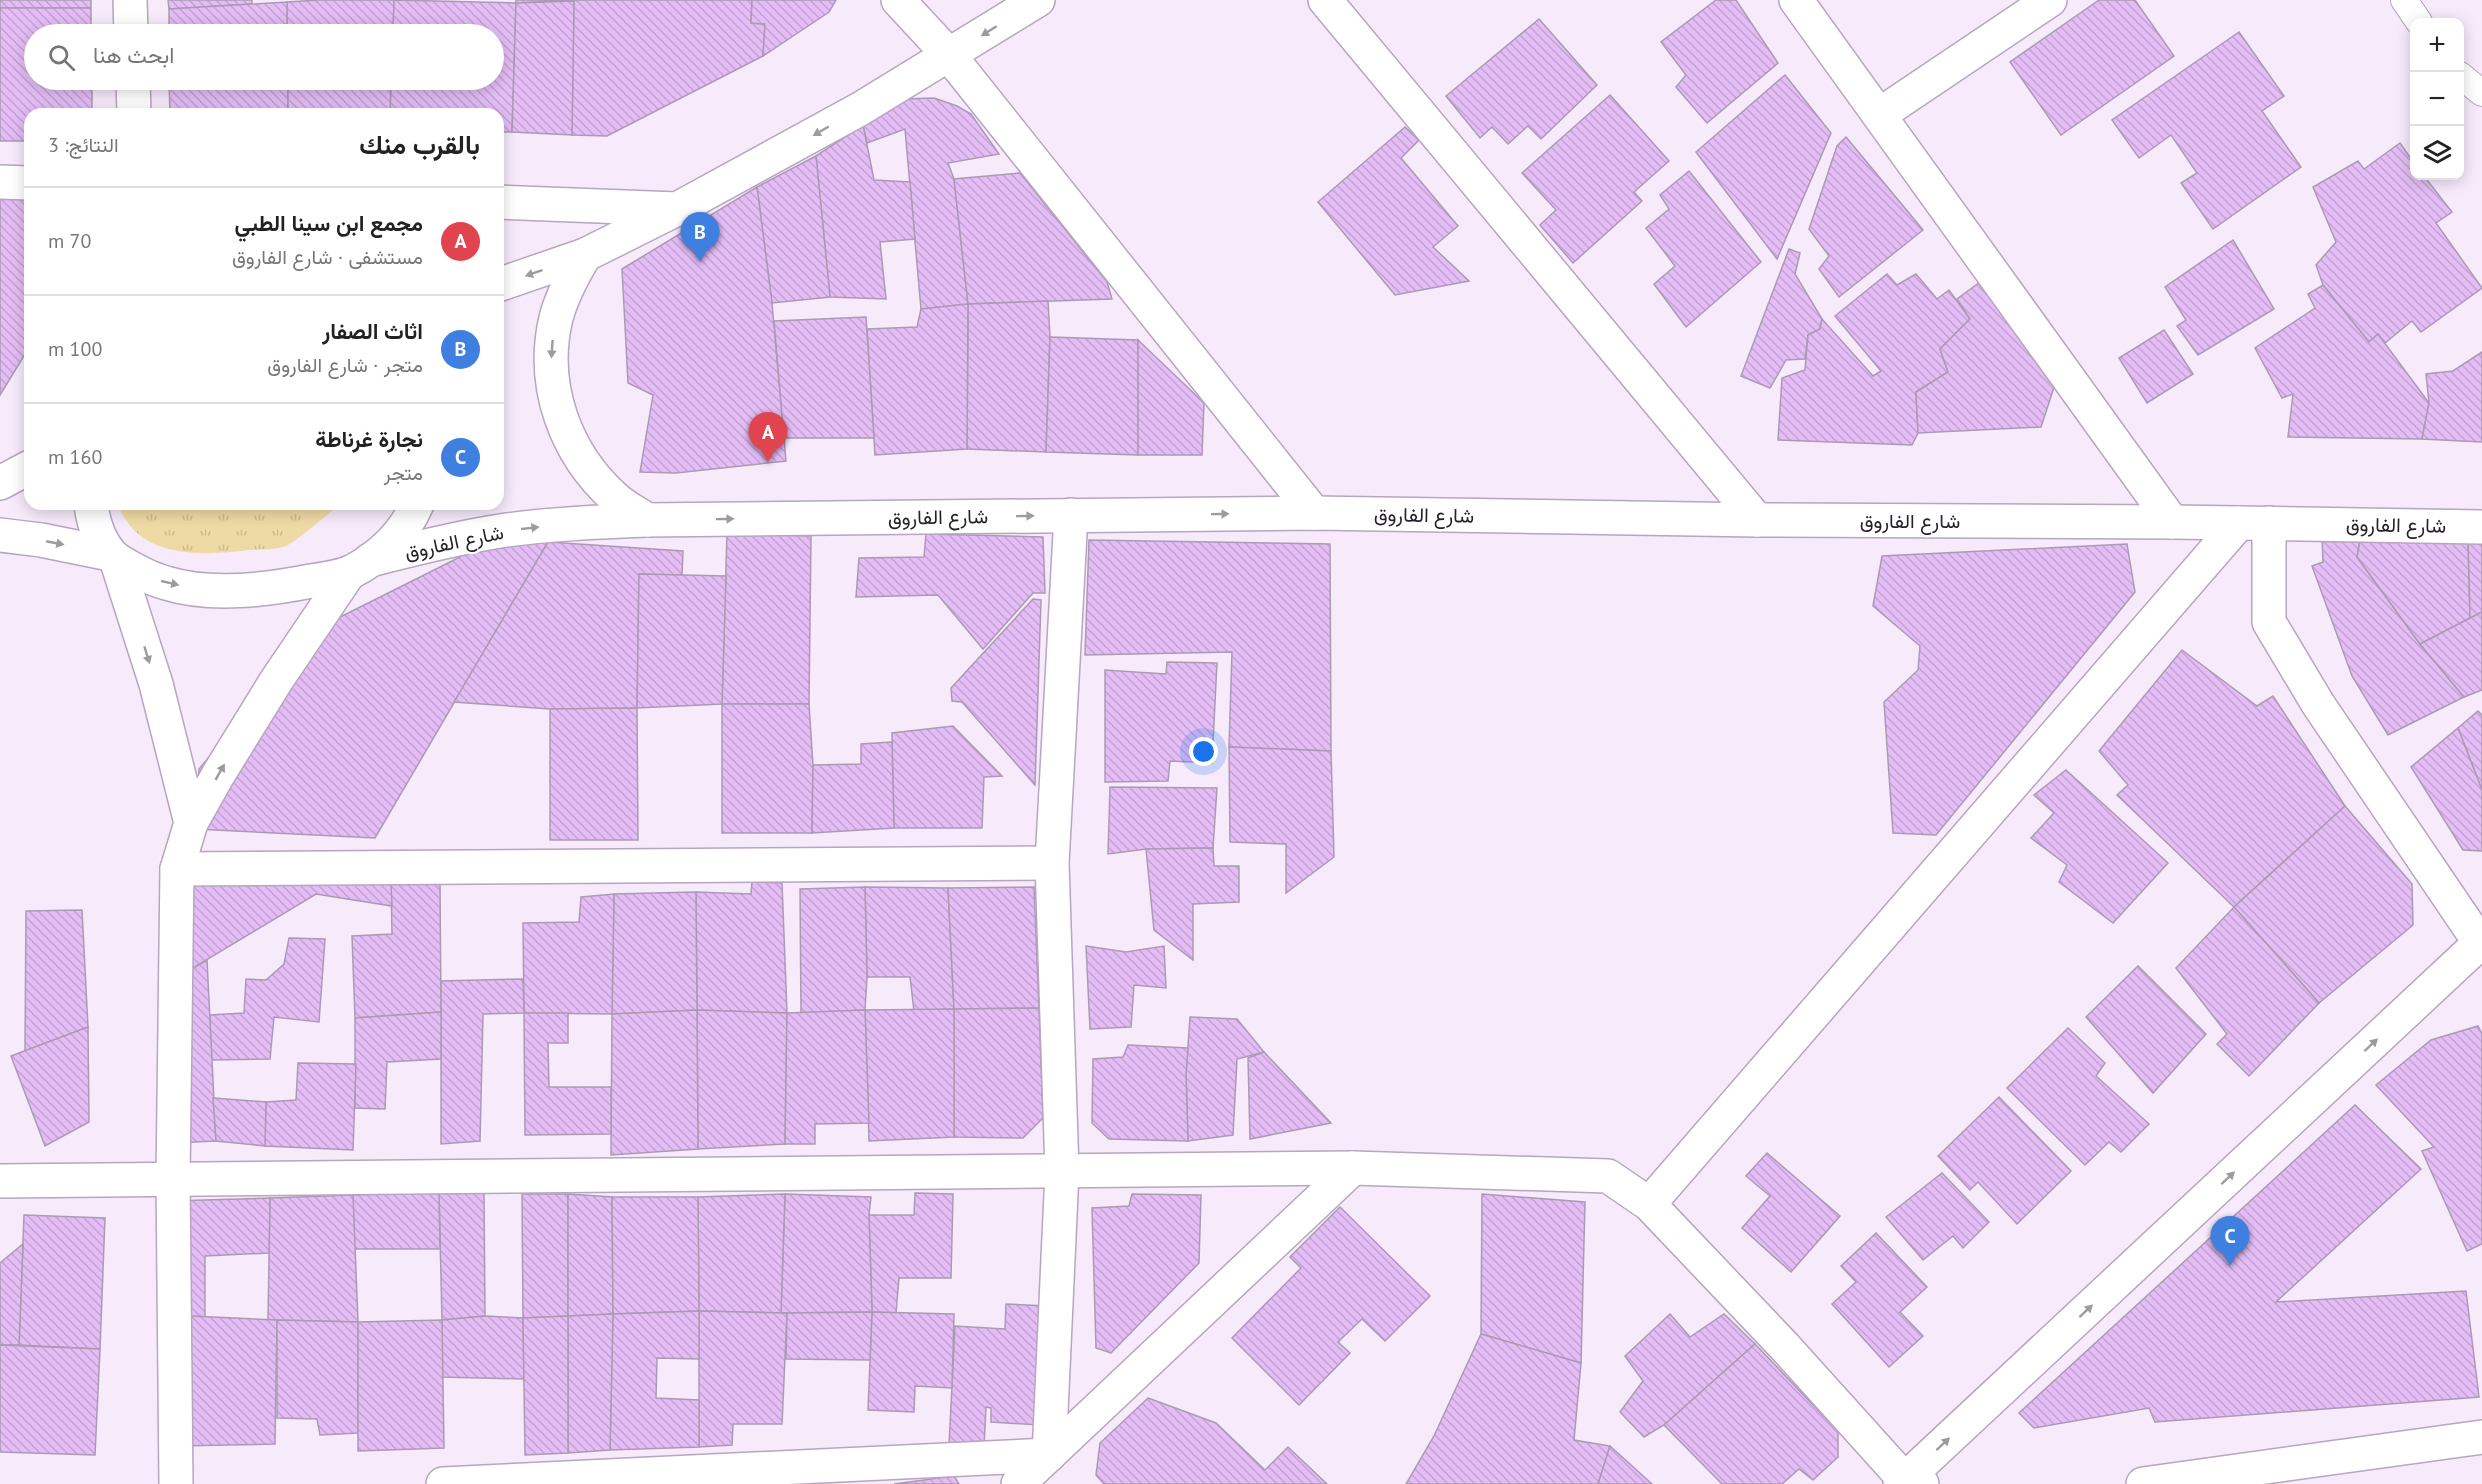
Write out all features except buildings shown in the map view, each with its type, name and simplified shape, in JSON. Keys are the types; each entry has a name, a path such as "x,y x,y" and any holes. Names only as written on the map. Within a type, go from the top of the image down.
{"street":[{"path":"130,0 131,24"},
{"path":"898,0 949,55 1314,513"},
{"path":"504,283 585,255 677,209 800,143 1038,0"},
{"path":"1325,0 1757,520"},
{"path":"1796,0 2172,522"},
{"path":"1879,115 2050,0"},
{"path":"133,90 134,108"},
{"path":"0,182 24,183"},
{"path":"504,202 677,209"},
{"path":"585,255 567,285 556,317 551,351 555,397 560,418 574,449 594,477 618,501 647,520"},
{"path":"0,483 24,470"},
{"path":"92,510 97,531 113,557 156,684 191,823"},
{"name":"شارع الفاروق","path":"360,567 389,544 413,510"},
{"name":"شارع الفاروق","path":"0,535 41,540 113,557 168,584 206,589 267,590 360,567 444,541 502,531 591,522 647,520 1314,513 2482,527"},
{"path":"1049,1455 1062,1172 1052,863 1071,515"},
{"path":"0,1181 1353,1168 1608,1176 1648,1204 1785,1347 1909,1483 2481,942 2318,704 2269,622 2254,523"},
{"path":"1648,1204 2254,523"},
{"path":"176,1484 173,1179 177,869 191,823 253,718 360,567"},
{"path":"177,869 1052,863"},
{"path":"1018,1484 1353,1168"},
{"path":"2143,1484 2482,1437"},
{"path":"443,1484 1049,1455"}],"lane":[{"path":"2404,0 2417,18"},
{"path":"2464,78 2482,93"}],"green space":[{"path":"121,510 334,510 286,546 211,553 191,553 155,544 140,535 127,522"}],"place":[{"name":"اثاث الصفار","path":"700,262"},
{"name":"مجمع ابن سينا الطبي","path":"768,462"},
{"name":"نجارة غرناطة","path":"2230,1266"}]}
